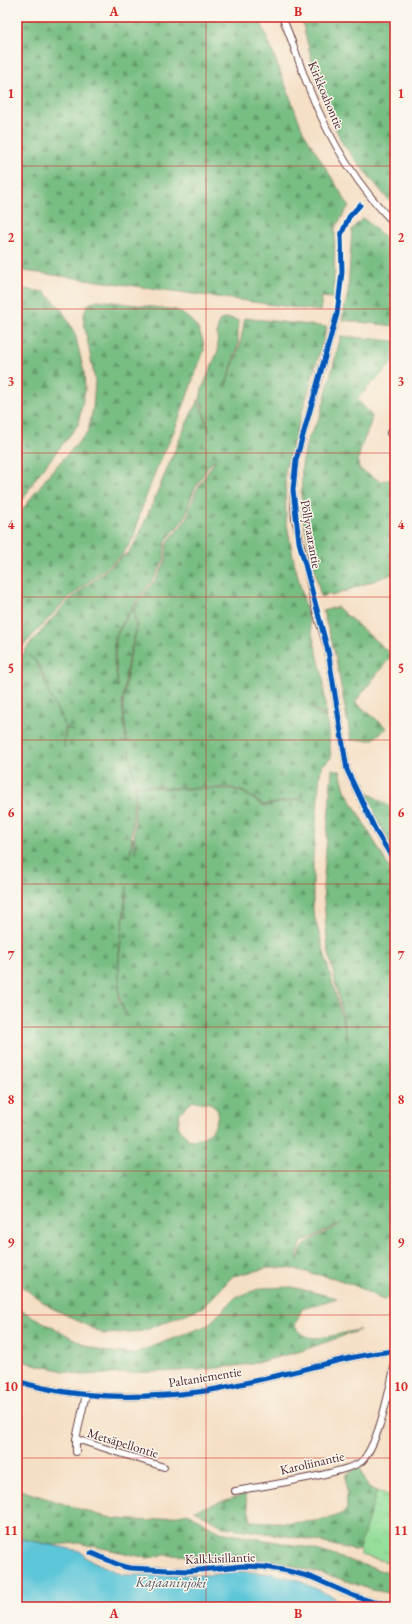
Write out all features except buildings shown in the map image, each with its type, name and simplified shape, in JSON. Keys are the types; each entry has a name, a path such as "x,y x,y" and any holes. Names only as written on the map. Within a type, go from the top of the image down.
{"street":[{"name":"Kirkkoahontie","path":"282,17 318,111 339,152 356,178 376,204 395,224"},
{"name":"Pöllyvaarantie","path":"336,314 296,460 293,490 295,519 315,607 328,652 347,770 377,833 395,862"},
{"name":"Paltaniementie","path":"17,1381 43,1388 86,1394 144,1396 199,1392 361,1355 395,1351"},
{"name":"Karoliinantie","path":"235,1491 336,1472 361,1462 372,1448 395,1363"},
{"name":"Metsäpellontie","path":"76,1452 76,1439 86,1394"},
{"name":"Metsäpellontie","path":"76,1439 164,1467"},
{"name":"Kalkkisillantie","path":"91,1552 122,1567 130,1568 188,1571 243,1566 288,1570 311,1577 354,1596 373,1602 395,1604"}],"green space":[{"path":"17,17 259,17 303,131 349,206 335,228 334,298 322,297 320,311 17,270"},
{"path":"301,17 395,17 395,208 342,143 319,89"},
{"path":"363,218 395,246 395,326 342,320 348,293 352,229"},
{"path":"17,288 45,292 62,310 75,334 84,372 85,390 78,425 37,476 17,509"},
{"path":"97,300 176,310 187,317 196,326 202,337 204,350 175,429 156,470 140,513 134,537 123,554 65,601 21,648 17,646 17,517 50,473 88,432 93,408 95,381 83,317 87,305"},
{"path":"225,318 238,320 238,345 226,385 240,345 245,318 327,327 285,470 286,519 293,557 323,677 326,718 310,705 327,720 331,757 322,765 320,774 313,858 313,911 348,1041 328,949 323,888 332,769 340,771 345,790 395,878 395,1191 393,1190 395,1193 395,1302 389,1298 383,1300 356,1286 334,1278 287,1268 268,1268 233,1276 203,1307 143,1331 104,1334 50,1307 17,1283 17,661 66,603 124,555 125,557 137,540 184,429 198,400 210,433 200,400 202,389 218,351 217,333 219,321","holes":["216,459 196,491 186,520 167,543 166,560 157,578 134,606 137,629 128,665 123,706 127,741 122,706 127,665 136,629 133,607 116,636 115,658 118,687 114,658 115,636 134,604 155,577 164,560 165,542 184,519 194,490 210,464","28,655 37,662 44,676 49,694 43,676 36,662","49,694 66,727 74,731 66,728 64,748 65,727","135,785 174,788 232,788 244,792 264,805 301,798 307,802 301,799 264,806 244,793 232,789 174,789 136,786 134,831 136,854 133,837 130,858","127,886 126,901 119,964 119,953","119,988 121,1002 126,1015 119,1001","193,1101 211,1103 218,1111 216,1123 213,1128 201,1138 189,1140 178,1126 180,1112","342,1223 315,1238 303,1247 298,1261 297,1255 302,1242"]},
{"path":"341,336 395,341 395,360 357,399 372,416 359,455 359,469 380,481 395,479 395,576 392,574 332,596 328,594 321,597 301,509 302,465 307,441 320,416"},
{"path":"337,607 392,655 355,702 387,728 372,740 351,740 335,654 323,611"},
{"path":"362,788 395,811 395,853 382,830"},
{"path":"292,1287 337,1298 302,1309 295,1325 300,1332 306,1336 315,1338 324,1337 360,1330 301,1351 252,1364 199,1370 81,1375 17,1360 17,1308 87,1346 102,1351 133,1354 208,1325 236,1297 262,1288"},
{"path":"360,1467 368,1488 377,1491 359,1549 354,1550 307,1539 224,1527 195,1510 245,1494 251,1521 301,1522 326,1519 347,1510 346,1475"},
{"path":"17,1489 95,1514 116,1519 149,1521 188,1513 220,1532 310,1548 395,1575 395,1594 372,1590 335,1577 288,1565 247,1557 164,1555 148,1558 79,1543 53,1545 17,1538"},
{"path":"377,1491 395,1497 395,1564 361,1555 359,1549"}],"water":[{"name":"Kajaaninjoki","path":"17,1538 80,1551 86,1558 123,1575 210,1575 241,1571 272,1574 298,1580 354,1607 17,1607"}],"cycle path":[{"path":"360,205 349,217 341,235 342,272 337,314 296,460 293,490 299,542 328,651 347,770 377,833 395,862"},
{"path":"17,1381 39,1387 84,1394 107,1396 153,1396 198,1392 220,1388 354,1357 395,1351"},
{"path":"91,1553 130,1568 188,1571 243,1566 264,1567 288,1571 311,1577 354,1596 373,1602 395,1604"}]}
